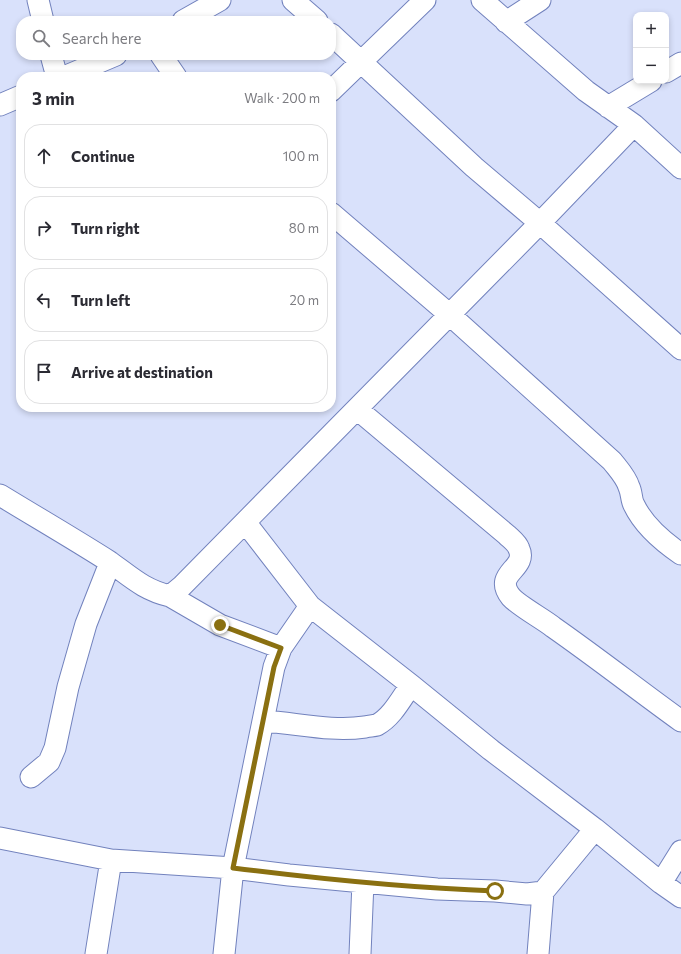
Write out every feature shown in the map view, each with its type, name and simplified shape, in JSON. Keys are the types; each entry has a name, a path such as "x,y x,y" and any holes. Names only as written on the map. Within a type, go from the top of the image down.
{"street":[{"path":"38,0 42,16"},
{"path":"192,16 220,0"},
{"path":"293,0 311,16"},
{"path":"336,86 361,60 425,0"},
{"path":"482,0 586,91 634,125 681,168"},
{"path":"506,22 540,0"},
{"path":"336,38 474,166 540,223 681,350"},
{"path":"53,60 56,72"},
{"path":"76,72 104,60"},
{"path":"164,60 173,72"},
{"path":"669,70 681,63"},
{"path":"608,107 646,84"},
{"path":"0,105 16,98"},
{"path":"170,596 182,586 450,315 634,125"},
{"path":"336,217 450,315 612,462 623,474 630,488 633,504 645,523 660,539 681,554"},
{"path":"357,409 507,535 519,548 519,560 505,581 505,589 512,598 554,627 681,721"},
{"path":"0,495 156,593 170,596 220,625 281,648"},
{"path":"245,522 310,606 491,750 595,829 662,884 681,897"},
{"path":"30,777 49,762 55,748 68,687 86,624 110,563"},
{"path":"224,954 233,868 274,667 281,648 310,606"},
{"path":"263,721 349,729 376,725 391,713 411,685"},
{"path":"538,954 543,892 595,829"},
{"path":"0,838 111,860 233,868 289,875 437,889 495,891 527,894 543,892"},
{"path":"662,884 681,851"},
{"path":"96,954 111,860"},
{"path":"360,954 363,882"}],"route":[{"path":"220,625 261,639 281,648 274,667 233,868 289,875 437,889 495,891"}]}
